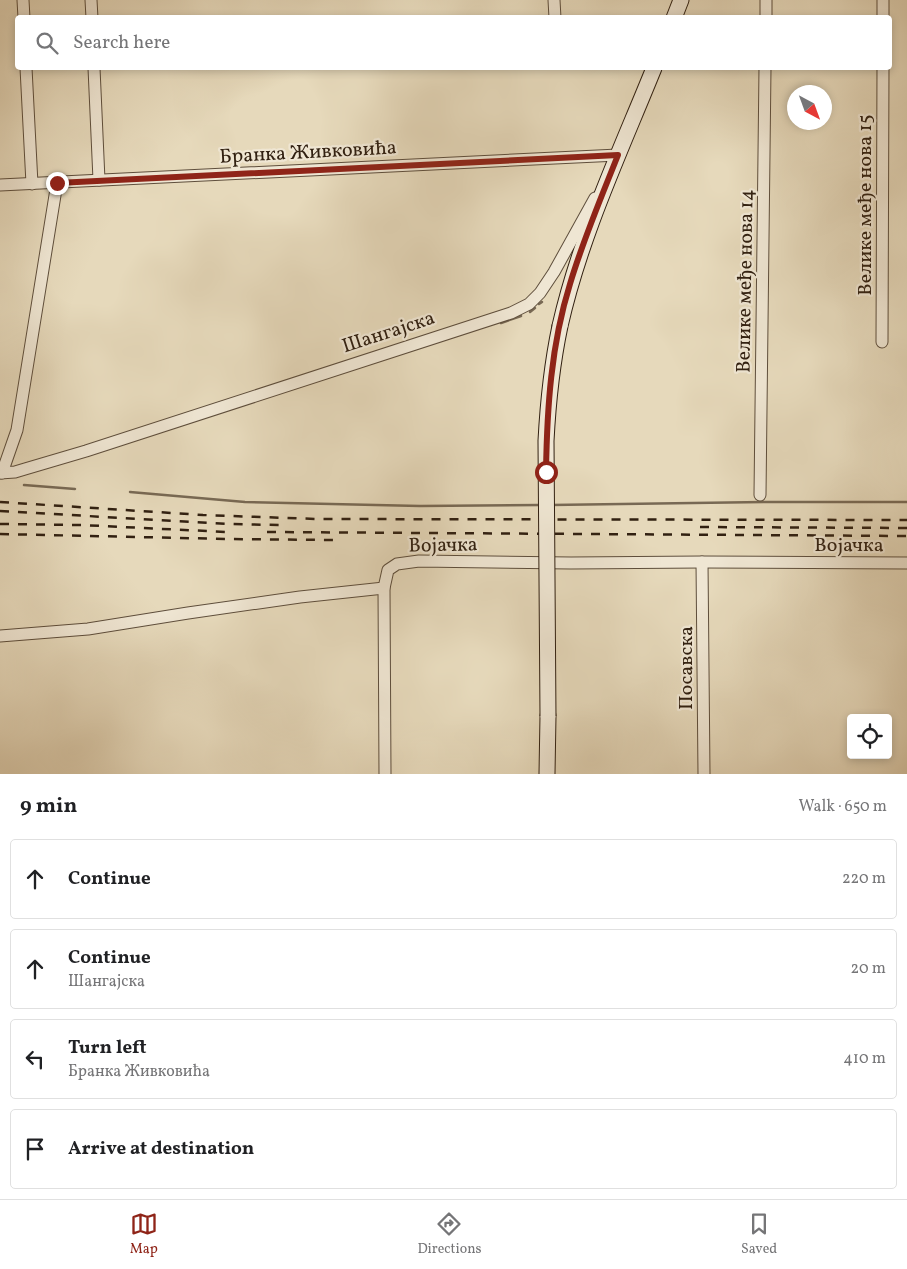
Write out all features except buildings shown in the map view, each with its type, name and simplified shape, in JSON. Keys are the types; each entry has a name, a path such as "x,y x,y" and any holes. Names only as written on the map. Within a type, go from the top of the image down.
{"main road":[{"path":"675,15 681,0"},
{"name":"Шангајска","path":"608,180 653,70"},
{"path":"547,774 546,441 548,402 554,353 568,292 608,180"}],"street":[{"path":"23,0 24,15"},
{"path":"91,0 92,15"},
{"path":"554,0 555,15"},
{"path":"766,0 766,15"},
{"path":"883,15 884,0"},
{"path":"26,70 32,184"},
{"path":"94,70 99,180"},
{"name":"Велике међе нова 14","path":"760,495 765,70"},
{"name":"Велике међе нова 15","path":"882,342 883,70"},
{"name":"Бранка Живковића","path":"0,185 618,155"},
{"name":"Шангајска","path":"1,473 25,469 86,451 523,307 534,300 545,286 593,201 608,180"},
{"path":"1,473 17,430 57,183"},
{"name":"Војачка","path":"384,588 388,570 404,562 907,562"},
{"name":"Посавска","path":"702,562 704,774"},
{"path":"0,636 88,629 188,613 384,588 385,774"}],"waterway":[{"path":"530,312 535,308"},
{"path":"501,323 521,316"},
{"path":"24,485 75,489"},
{"path":"130,492 245,502 420,506 540,505"},
{"path":"551,505 907,502"}],"railway":[{"path":"0,502 203,515 317,519 907,520"},
{"path":"0,511 228,524 280,525"},
{"path":"0,524 81,525 227,532"},
{"path":"700,527 907,528"},
{"path":"267,532 907,536"},
{"path":"0,534 337,540"}],"route":[{"path":"57,183 618,155 583,245 564,307 554,353 548,402 546,472"}]}
